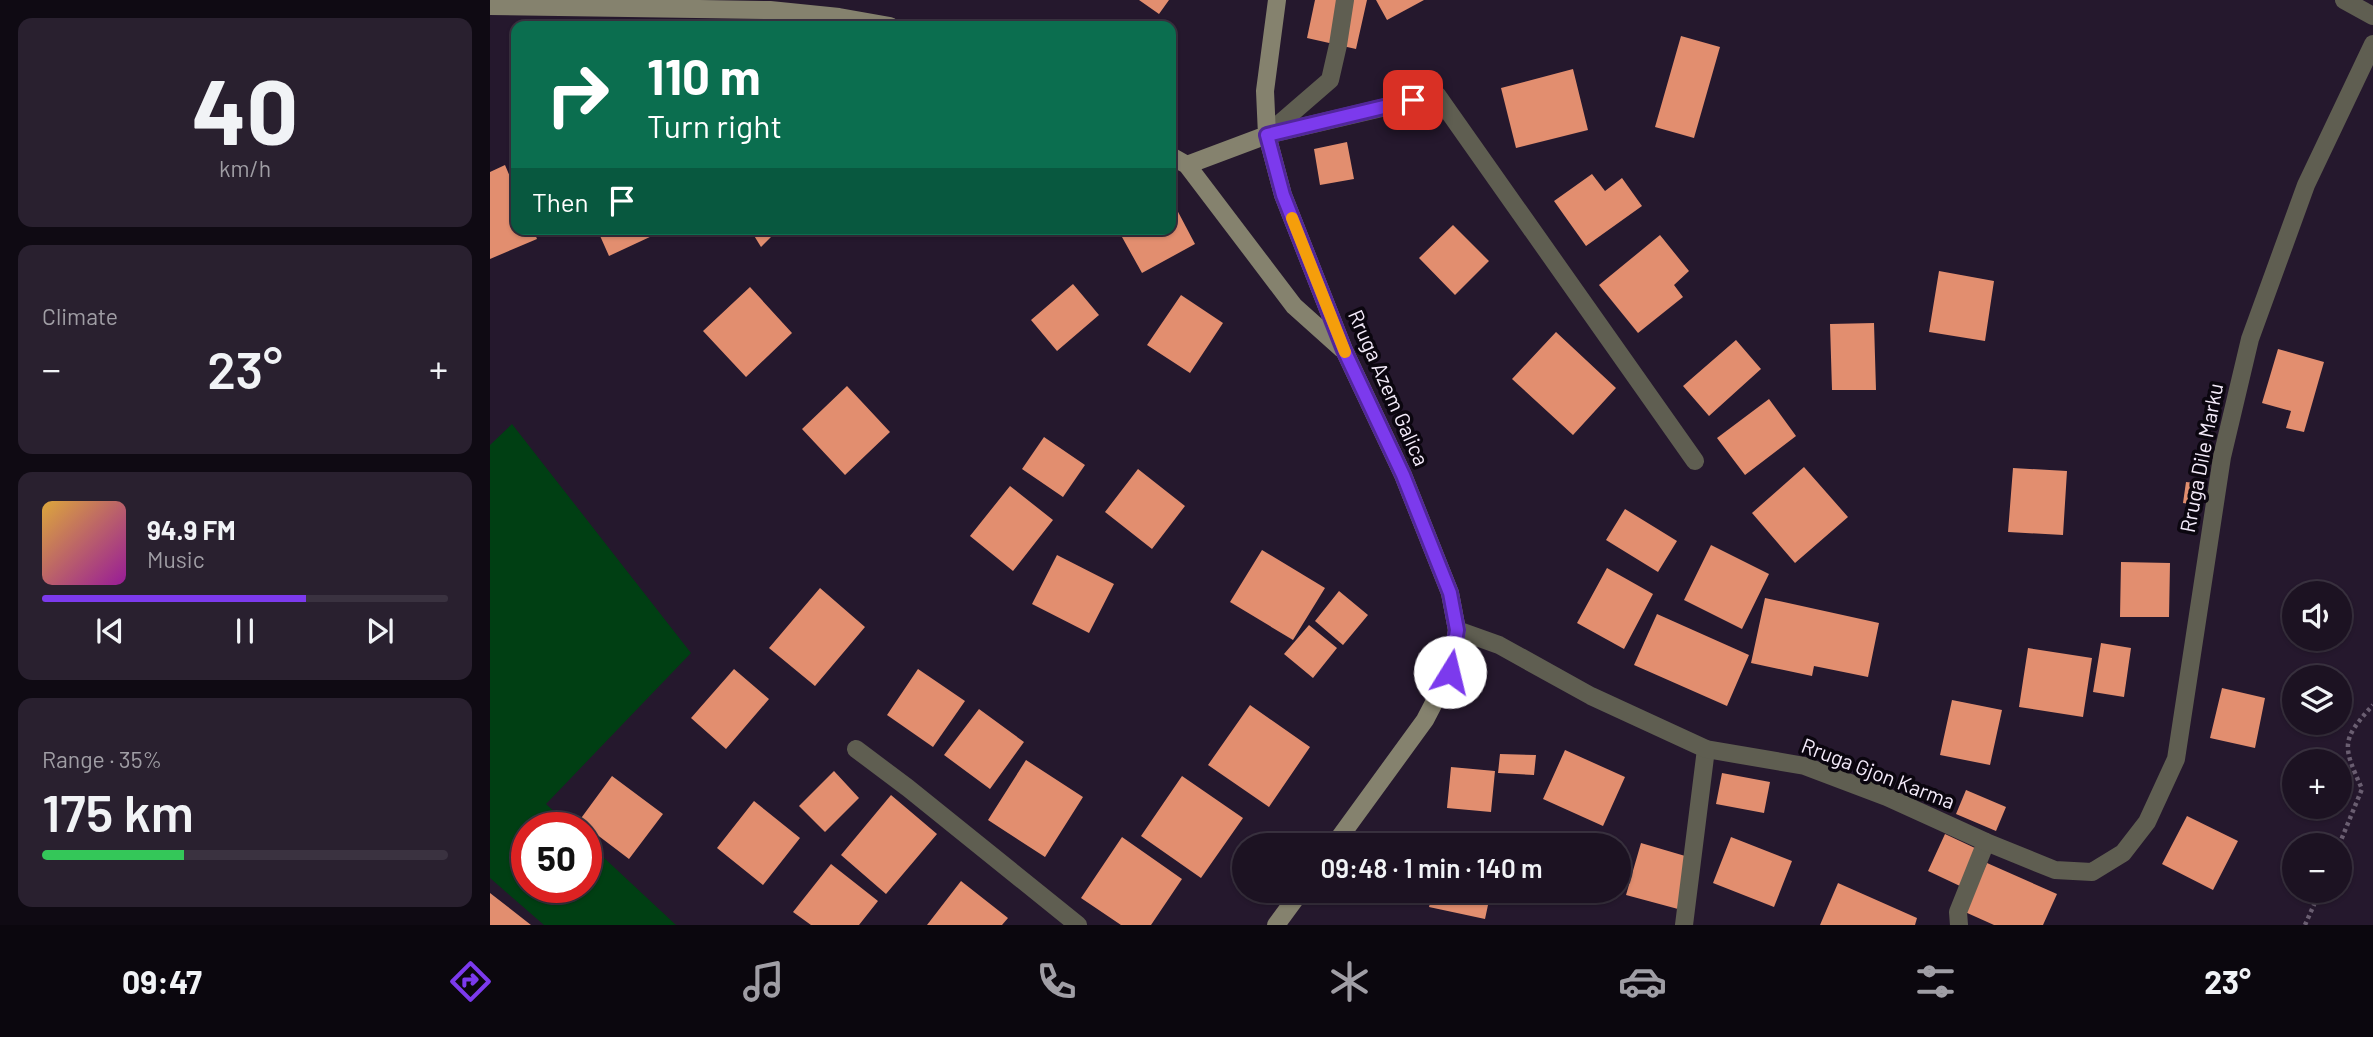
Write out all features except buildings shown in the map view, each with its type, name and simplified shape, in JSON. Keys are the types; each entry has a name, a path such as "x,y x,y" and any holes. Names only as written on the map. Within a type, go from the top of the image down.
{"main road":[{"name":"Rruga Azem Galica","path":"1277,0 1265,91 1267,135 1283,195 1344,350 1403,475 1450,593 1457,630 1450,672 1425,720 1343,833"},
{"path":"490,6 773,3 858,21"},
{"path":"1187,165 1267,135"},
{"path":"1176,159 1187,165 1294,306 1344,350"},
{"path":"1276,925 1292,903"}],"street":[{"path":"1267,135 1329,80 1345,0"},
{"path":"2344,0 2373,16"},
{"name":"Rruga Dile Marku","path":"2092,872 2123,853 2147,822 2176,759 2222,457 2250,339 2306,185 2373,44"},
{"path":"1267,135 1437,94 1695,461"},
{"name":"Rruga Gjon Karma","path":"1457,630 1499,646 1591,696 1706,749 1805,766 1887,797 2055,870 2092,872"},
{"path":"856,749 1078,925"},
{"path":"1684,925 1706,749"},
{"path":"1959,925 1958,912 1986,842"}],"path":[{"path":"2344,833 2362,789 2346,747 2352,727 2373,705"},
{"path":"2305,925 2315,903"}],"green space":[{"path":"512,424 691,653 546,804 555,812 511,812 511,896 490,878 490,445"},
{"path":"602,856 676,925 544,925 519,903 602,903"}],"slow traffic":[{"path":"1292,218 1345,352"}],"route":[{"path":"1413,100 1267,135 1283,195 1344,350 1403,475 1450,593 1457,630 1450,672"}]}
